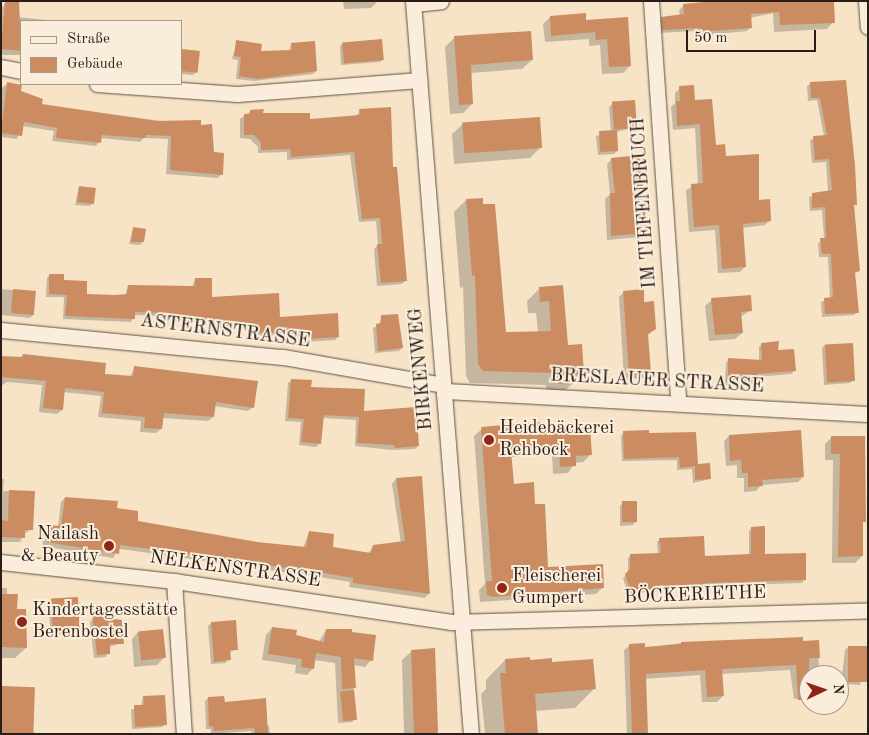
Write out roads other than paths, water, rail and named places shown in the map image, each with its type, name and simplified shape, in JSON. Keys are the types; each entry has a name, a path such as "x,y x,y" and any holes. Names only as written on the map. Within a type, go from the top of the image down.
{"street":[{"path":"413,2 441,1"},
{"name":"IM TIEFENBRUCH","path":"651,1 678,402"},
{"path":"866,1 868,26"},
{"name":"BIRKENWEG","path":"413,2 471,734"},
{"path":"1,67 20,71"},
{"path":"111,85 237,94 419,80"},
{"name":"ASTERNSTRASSE","path":"1,330 283,356 444,388"},
{"name":"BRESLAUER STRASSE","path":"444,388 868,414"},
{"name":"NELKENSTRASSE","path":"1,562 174,581 463,622"},
{"path":"174,581 184,734"},
{"name":"BÖCKERIETHE","path":"463,622 868,610"}],"place":[{"name":"Heidebäckerei Rehbock","path":"489,440"},
{"name":"Nailash & Beauty","path":"109,546"},
{"name":"Fleischerei Gumpert","path":"502,588"},
{"name":"Kindertagesstätte Berenbostel","path":"22,622"}]}
